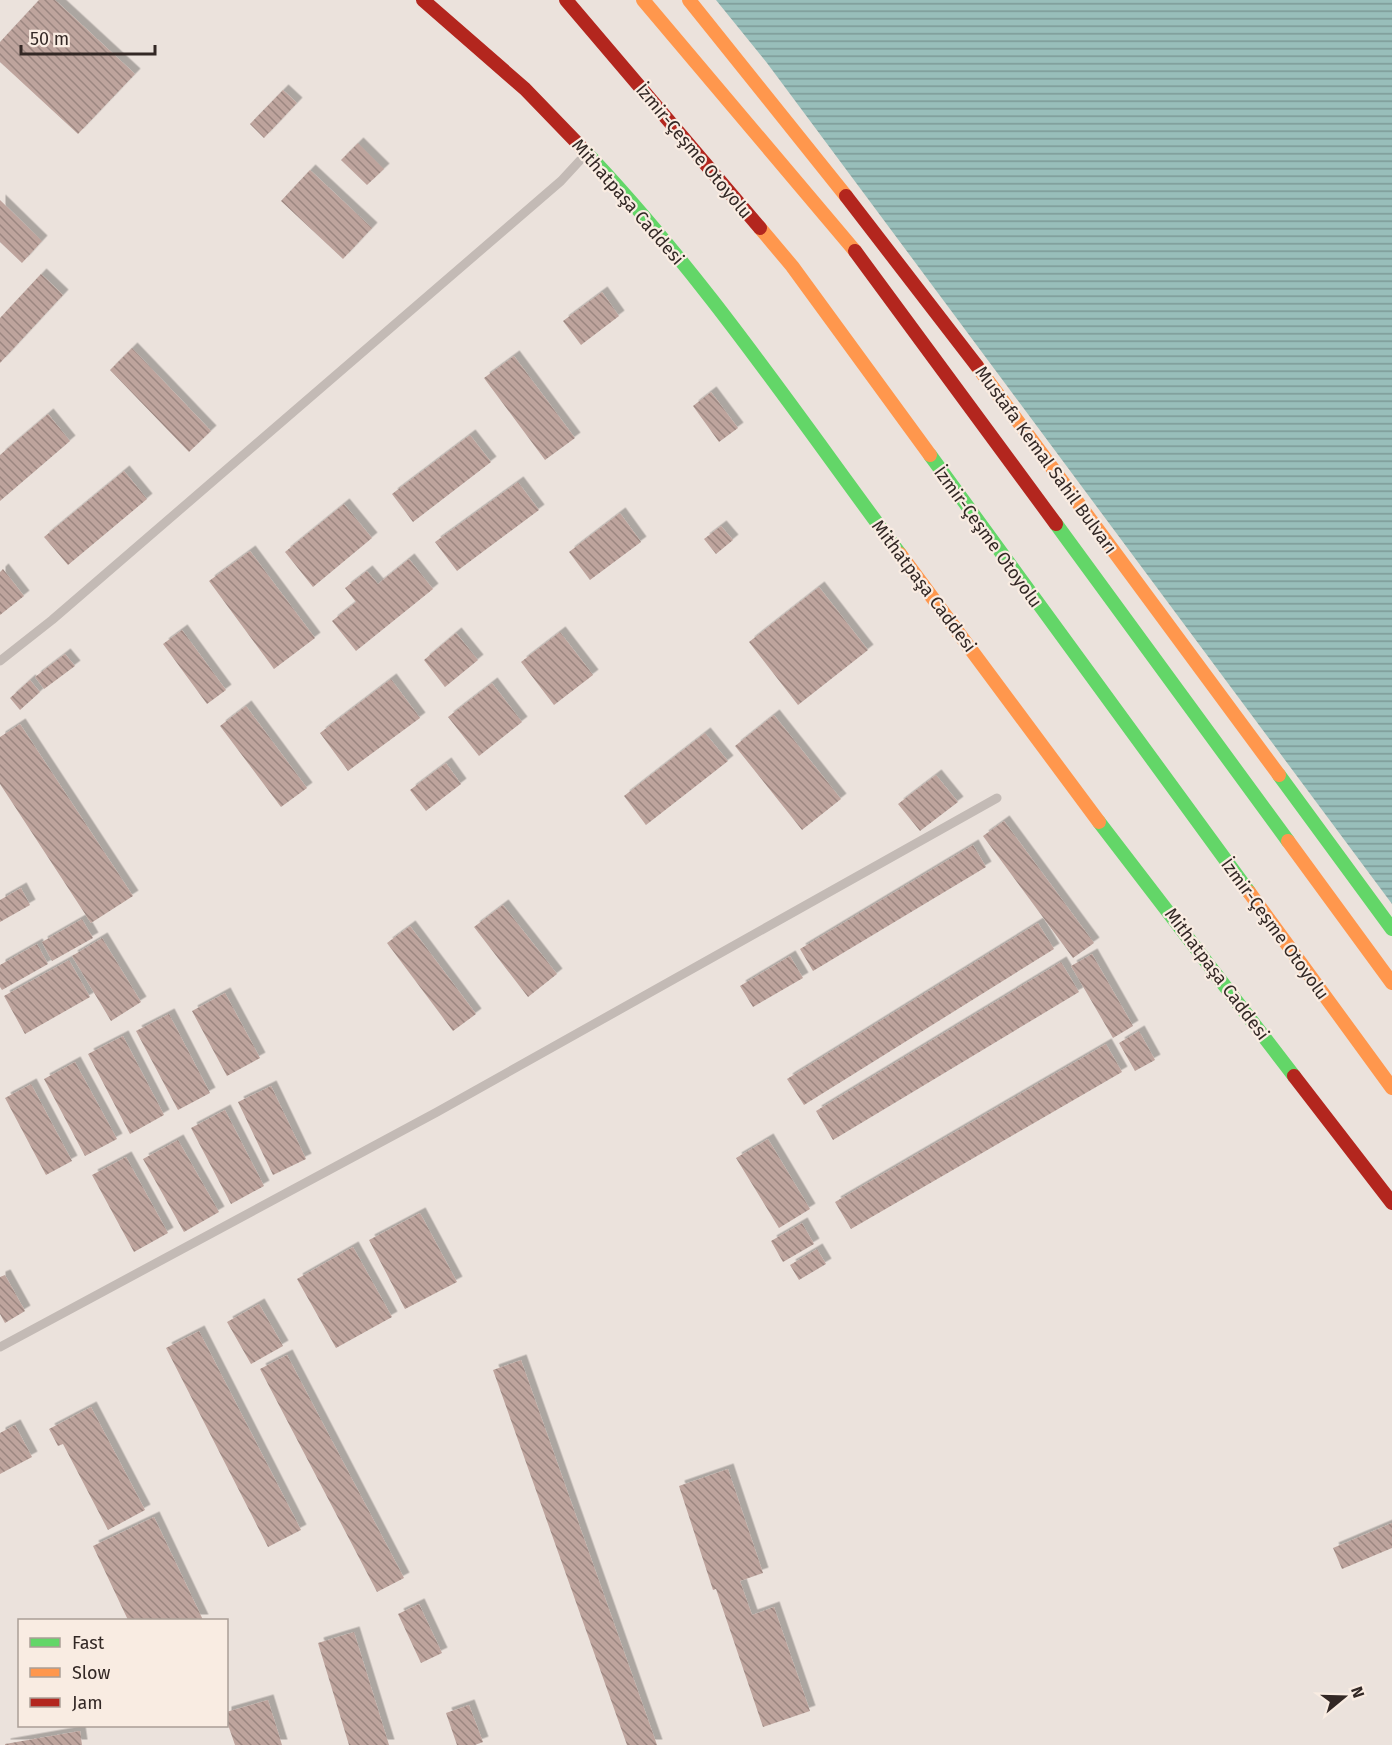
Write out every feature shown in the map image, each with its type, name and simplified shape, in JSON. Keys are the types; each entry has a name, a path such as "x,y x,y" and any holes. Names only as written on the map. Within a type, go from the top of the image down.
{"main road":[{"name":"Mithatpaşa Caddesi","path":"423,0 525,89 587,153 622,190 717,307 1058,768 1392,1203"},
{"name":"İzmir-Çeşme Otoyolu","path":"566,0 792,266 1392,1088"},
{"path":"643,0 859,255 1392,983"},
{"name":"Mustafa Kemal Sahil Bulvarı","path":"689,0 788,120 929,301 1392,929"}],"lane":[{"path":"0,661 52,620 561,181 587,153"},
{"path":"0,1347 437,1112 998,798"}],"water":[{"path":"716,0 1392,0 1392,904 767,63"}],"building":[{"path":"39,0 55,0 135,74 78,134 0,62 0,42"},
{"path":"283,90 297,103 264,138 250,124"},
{"path":"358,143 384,169 367,185 341,160"},
{"path":"310,170 372,228 343,259 281,201"},
{"path":"0,200 42,241 22,263 0,242"},
{"path":"41,274 63,295 0,363 0,318"},
{"path":"602,292 619,316 581,345 563,321"},
{"path":"132,348 211,431 189,452 110,370"},
{"path":"514,356 575,438 545,460 484,378"},
{"path":"711,392 738,428 719,442 693,406"},
{"path":"48,414 70,441 0,501 0,455"},
{"path":"470,435 491,462 413,522 392,494"},
{"path":"124,471 147,499 68,565 44,537"},
{"path":"518,482 539,510 457,571 435,542"},
{"path":"344,504 372,538 313,587 285,552"},
{"path":"620,513 641,542 590,580 569,552"},
{"path":"721,526 733,540 716,554 704,539"},
{"path":"250,551 315,638 274,669 209,581"},
{"path":"409,559 433,589 356,651 332,621 356,602 345,588 367,571 378,584"},
{"path":"3,569 24,596 0,615 0,572"},
{"path":"819,587 868,650 798,705 749,642"},
{"path":"182,630 226,690 207,704 163,644"},
{"path":"560,632 593,675 554,705 521,662"},
{"path":"456,633 478,660 445,687 424,660"},
{"path":"65,654 75,666 44,689 35,677"},
{"path":"391,679 420,718 348,771 320,733"},
{"path":"30,680 40,692 20,710 10,698"},
{"path":"492,683 522,722 479,756 448,717"},
{"path":"246,706 307,788 281,807 220,726"},
{"path":"774,715 841,799 802,830 735,746"},
{"path":"20,724 133,896 91,923 0,784 0,737"},
{"path":"705,733 728,761 646,825 624,796"},
{"path":"446,763 461,784 426,811 410,790"},
{"path":"936,775 958,802 920,831 898,804"},
{"path":"1004,821 1094,943 1073,958 983,836"},
{"path":"973,845 986,867 813,971 800,949"},
{"path":"21,888 30,905 0,922 0,900"},
{"path":"503,905 557,974 528,997 474,927"},
{"path":"82,919 93,938 52,961 42,942"},
{"path":"1038,923 1054,949 804,1105 787,1079"},
{"path":"410,926 476,1014 453,1031 387,943"},
{"path":"102,938 141,1002 111,1021 72,956"},
{"path":"37,944 48,964 2,990 0,965"},
{"path":"1092,954 1133,1026 1113,1038 1071,966"},
{"path":"790,956 803,978 753,1007 740,986"},
{"path":"69,960 90,997 25,1034 4,996"},
{"path":"1061,962 1079,992 833,1140 816,1111"},
{"path":"225,993 260,1058 227,1076 192,1011"},
{"path":"169,1014 210,1093 178,1110 136,1031"},
{"path":"1139,1031 1155,1060 1135,1071 1119,1043"},
{"path":"123,1036 164,1115 130,1134 88,1054"},
{"path":"1106,1044 1122,1072 851,1229 835,1202"},
{"path":"75,1062 117,1139 85,1156 44,1079"},
{"path":"31,1084 72,1161 46,1175 5,1098"},
{"path":"271,1086 306,1159 273,1175 238,1102"},
{"path":"225,1110 264,1186 231,1204 191,1128"},
{"path":"768,1139 810,1209 779,1228 736,1158"},
{"path":"178,1140 219,1212 184,1232 143,1159"},
{"path":"126,1157 168,1233 134,1252 92,1175"},
{"path":"420,1213 457,1282 405,1309 369,1240"},
{"path":"802,1223 814,1244 783,1262 771,1241"},
{"path":"353,1247 392,1317 336,1348 297,1279"},
{"path":"817,1249 826,1264 799,1280 790,1265"},
{"path":"5,1275 25,1311 5,1323 0,1314 0,1277"},
{"path":"259,1304 283,1346 251,1364 227,1322"},
{"path":"199,1331 301,1530 268,1547 166,1348"},
{"path":"287,1355 404,1578 377,1592 260,1369"},
{"path":"521,1360 657,1745 627,1745 493,1370"},
{"path":"91,1407 145,1510 108,1530 63,1444 58,1446 49,1429"},
{"path":"15,1425 32,1457 0,1474 0,1433"},
{"path":"728,1469 763,1573 740,1581 752,1615 774,1607 810,1711 763,1727 716,1589 713,1590 679,1486"},
{"path":"154,1517 203,1619 128,1619 93,1546"},
{"path":"1392,1523 1392,1548 1342,1569 1333,1548"},
{"path":"419,1604 442,1653 421,1663 398,1614"},
{"path":"354,1632 389,1745 349,1745 318,1643"},
{"path":"268,1700 282,1745 235,1745 228,1725 228,1711"},
{"path":"469,1705 483,1742 475,1745 457,1745 446,1713"},
{"path":"80,1731 82,1745 5,1745 5,1744"}],"traffic: fast":[{"path":"583,149 668,245 748,346 900,554"},
{"path":"930,455 1249,892"},
{"path":"1056,524 1288,841"},
{"path":"1279,775 1392,929"},
{"path":"1099,822 1294,1076"}],"traffic: slow":[{"path":"643,0 855,251"},
{"path":"689,0 846,196"},
{"path":"760,228 792,266 930,455"},
{"path":"977,366 1279,775"},
{"path":"900,554 1099,822"},
{"path":"1288,841 1392,983"},
{"path":"1249,892 1392,1088"}],"traffic: jam":[{"path":"423,0 525,89 583,149"},
{"path":"566,0 760,228"},
{"path":"846,196 977,366"},
{"path":"855,251 1056,524"},
{"path":"1294,1076 1392,1203"}]}
